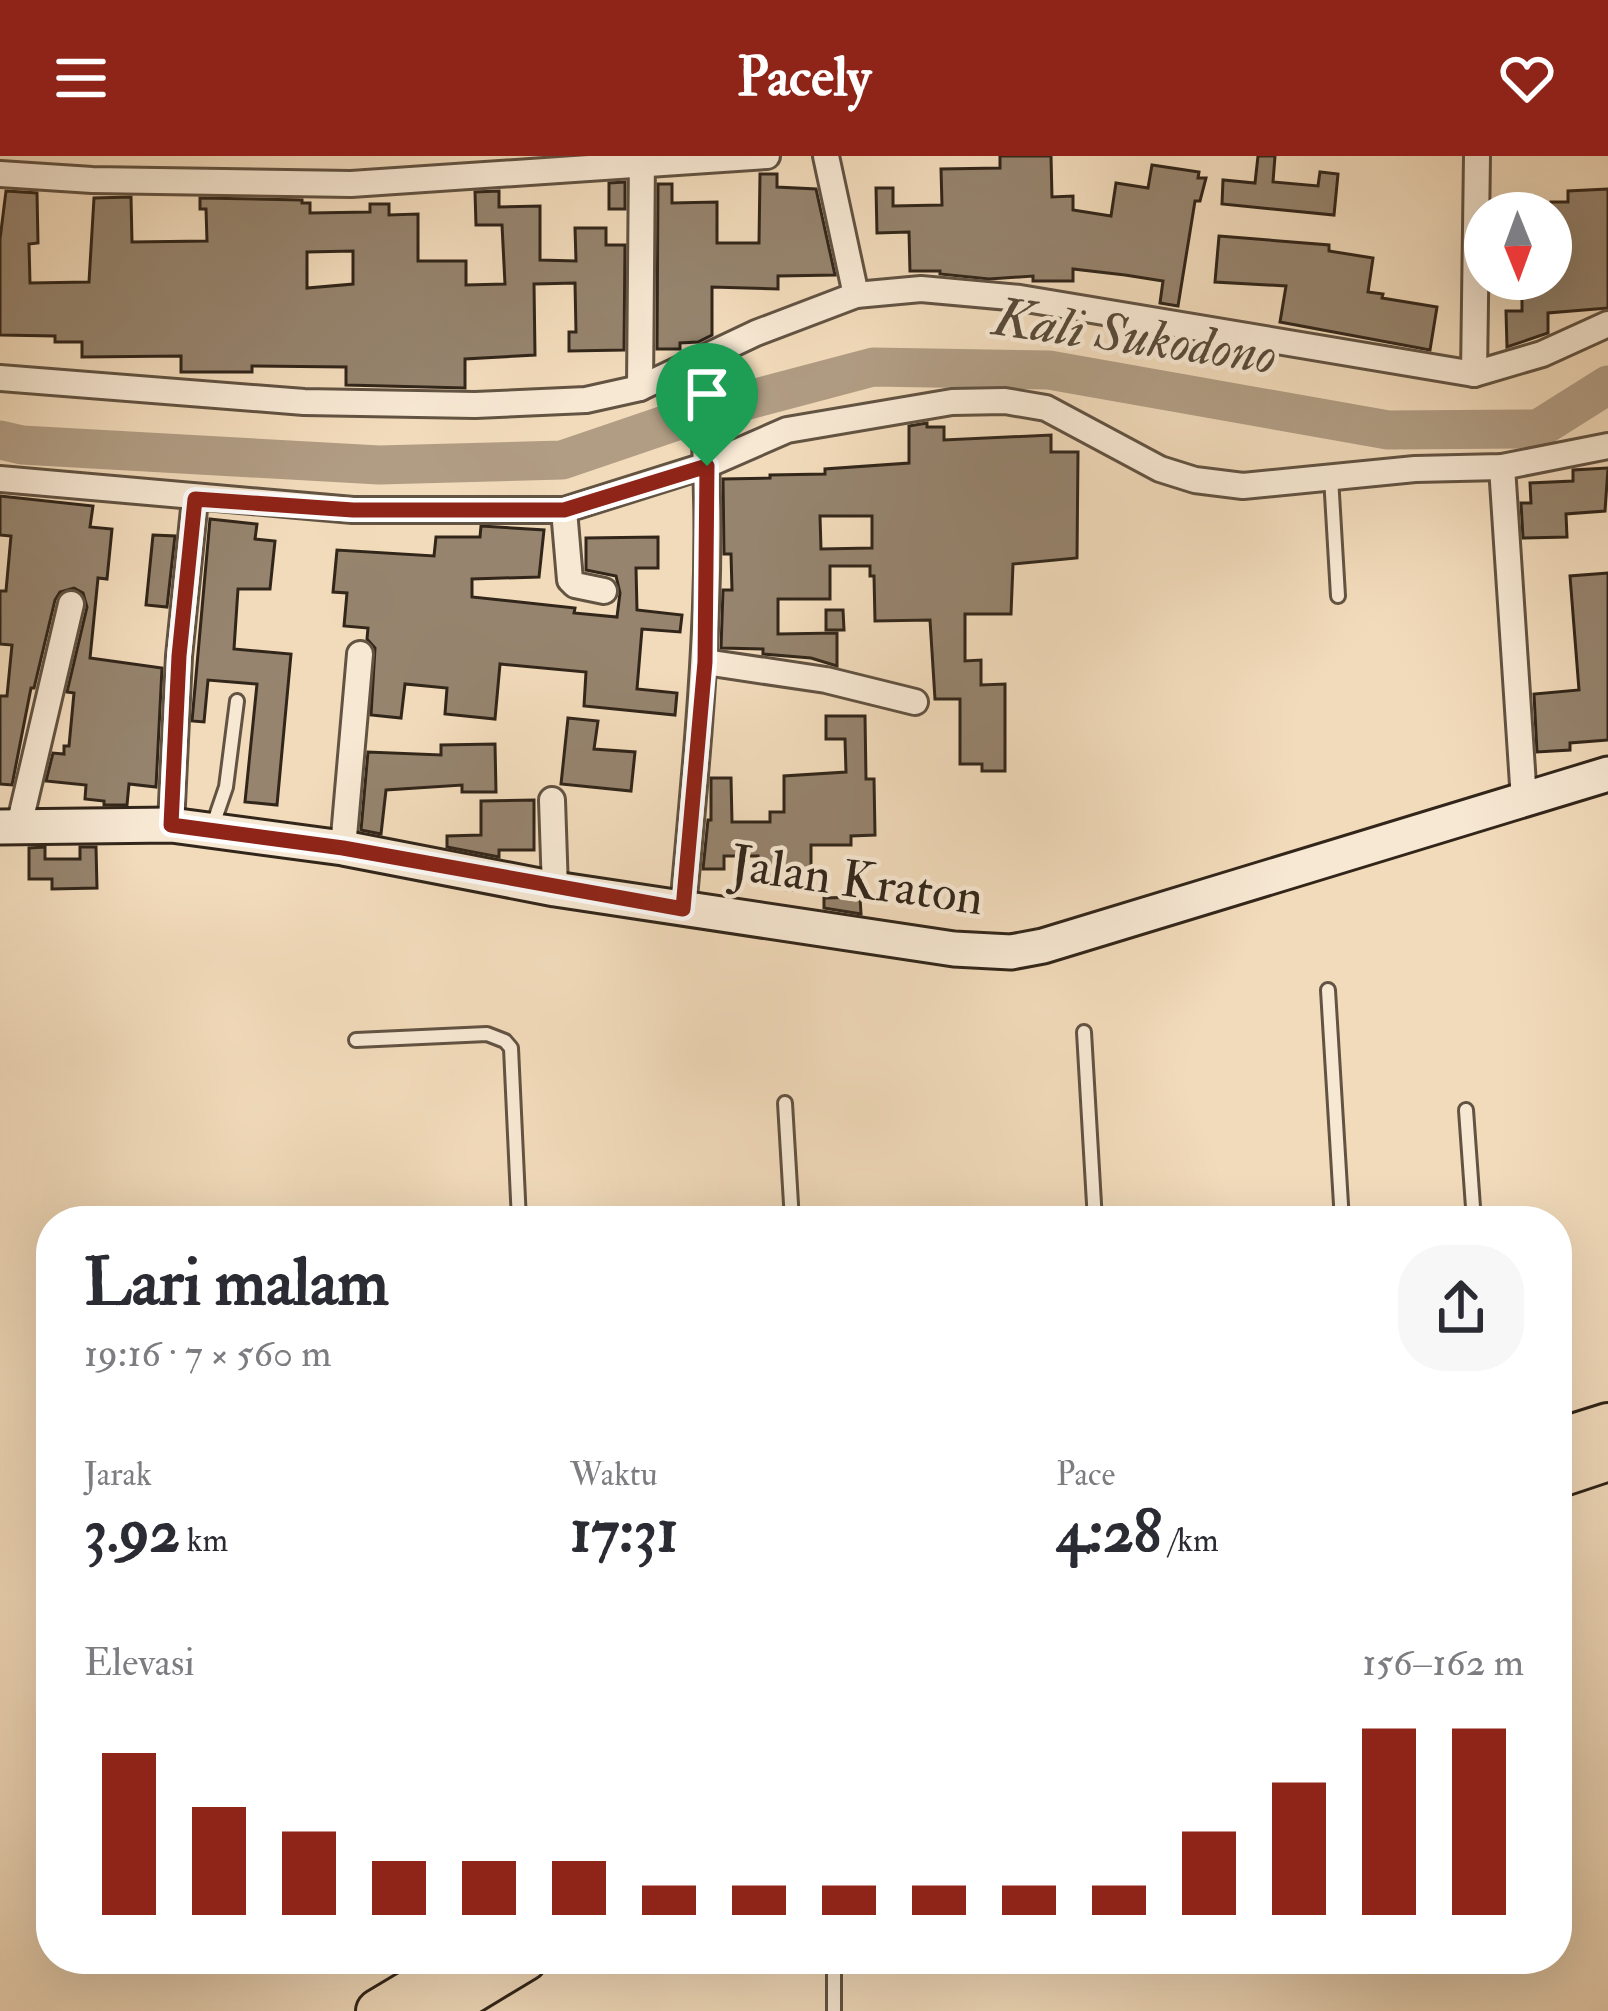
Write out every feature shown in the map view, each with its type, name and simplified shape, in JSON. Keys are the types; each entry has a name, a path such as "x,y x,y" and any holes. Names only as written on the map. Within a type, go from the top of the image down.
{"highway":[{"path":"1572,1439 1608,1425"},
{"path":"1572,1449 1608,1459"},
{"path":"378,2011 440,1974"},
{"path":"439,2011 500,1974"}],"street":[{"path":"0,174 351,184 767,156"},
{"path":"826,156 856,296"},
{"path":"1474,374 1477,156"},
{"path":"640,388 642,161"},
{"path":"0,378 304,401 475,405 586,400 699,371 756,333 856,296 945,290 1020,298 1474,374 1542,355 1608,323"},
{"path":"683,909 705,662 707,455 699,371"},
{"path":"0,479 353,510 564,510 707,455 788,430 952,402 1005,401 1064,415 1160,469 1195,480 1243,485 1502,467 1608,446"},
{"path":"1502,467 1524,800"},
{"path":"171,825 179,656 195,499"},
{"path":"564,510 570,580 604,591"},
{"path":"9,826 71,604"},
{"path":"343,848 359,654"},
{"path":"705,662 826,680 915,702"},
{"name":"Jalan Kraton","path":"9,826 171,825 343,848 555,889 954,950 1011,952 1608,774"},
{"path":"552,800 555,889"}],"lane":[{"path":"1331,476 1338,596"},
{"path":"212,832 226,787 237,701"},
{"path":"1328,990 1341,1206"},
{"path":"1084,1032 1093,1206"},
{"path":"356,1040 487,1034 506,1041 514,1082 518,1206"},
{"path":"785,1103 791,1206"},
{"path":"1466,1110 1473,1206"},
{"path":"834,1974 835,2011"}],"building":[{"path":"1000,156 1051,156 1052,197 1073,196 1073,210 1111,216 1116,183 1148,188 1152,165 1199,172 1198,178 1206,178 1200,201 1195,201 1178,306 1160,303 1163,281 1125,275 1073,269 1073,281 1033,281 1033,276 989,279 910,271 909,232 877,233 876,188 893,188 893,206 942,205 941,169 1000,168"},
{"path":"1258,156 1275,156 1273,182 1318,186 1320,172 1338,174 1334,215 1222,204 1223,180 1255,183"},
{"path":"760,174 777,174 777,187 816,189 835,275 778,276 778,289 712,287 712,335 680,343 680,349 657,349 658,184 672,184 672,203 717,202 717,243 759,243"},
{"path":"625,182 625,209 609,209 609,183"},
{"path":"1608,189 1608,308 1548,313 1548,333 1507,347 1506,311 1522,311 1522,300 1572,300 1572,192 1568,191"},
{"path":"6,191 37,193 38,243 29,244 30,283 89,282 94,198 131,197 132,242 207,241 206,209 200,209 200,198 302,200 310,203 310,213 370,212 370,204 389,204 389,215 418,214 418,261 466,261 466,285 505,284 502,225 476,225 475,192 499,191 499,207 540,206 540,260 576,261 575,228 606,228 606,245 625,245 624,350 569,351 569,332 576,332 575,283 534,284 535,355 465,359 465,388 346,385 346,367 252,366 252,372 181,372 181,356 82,357 82,342 55,342 55,336 0,335 0,239","holes":["353,251 353,284 307,288 307,252"]},
{"path":"1219,236 1329,245 1329,251 1373,258 1368,292 1437,307 1430,350 1280,322 1286,286 1215,282"},
{"path":"909,426 944,427 944,440 1051,435 1051,452 1078,452 1077,558 1013,564 1011,614 965,614 965,661 981,660 981,685 1005,684 1005,771 960,764 960,699 935,699 930,620 875,621 870,566 830,566 830,599 778,599 778,634 837,633 837,666 811,658 763,654 763,649 721,648 723,590 732,590 731,554 724,554 723,479 825,474 825,469 909,463","holes":["820,516 872,516 872,548 821,549"]},
{"path":"1608,468 1605,511 1566,514 1567,537 1523,538 1521,503 1531,503 1530,483 1573,481 1573,470"},
{"path":"0,496 93,506 90,527 112,529 107,579 98,578 90,658 162,668 156,787 129,784 127,805 85,799 86,785 46,781 53,753 64,754 64,746 69,746 74,693 67,692 87,607 83,593 74,588 60,592 55,600 12,785 0,784 0,696 7,696 12,645 0,644 0,591 6,591 11,536 0,535"},
{"path":"210,519 257,524 255,539 275,541 270,589 238,589 234,649 291,654 277,805 245,802 257,684 208,680 204,722 192,721"},
{"path":"481,526 544,530 539,577 472,579 472,597 617,617 616,576 586,570 586,538 658,537 658,568 636,568 637,610 682,615 680,632 642,629 637,689 677,693 675,715 584,706 586,672 500,664 495,719 445,714 447,688 405,684 401,718 371,715 375,648 367,639 368,628 344,626 347,593 333,592 337,550 434,556 436,537 480,537"},
{"path":"153,535 175,536 167,607 146,605"},
{"path":"1608,573 1608,740 1537,752 1534,694 1579,690 1570,576"},
{"path":"826,610 843,610 844,630 826,630"},
{"path":"826,716 865,716 866,779 874,779 875,835 851,836 851,845 811,845 811,889 787,890 787,875 758,876 758,856 724,856 724,869 703,869 711,820 711,778 731,778 732,822 770,822 770,812 784,812 784,776 846,772 845,739 826,739"},
{"path":"568,718 598,721 594,749 635,752 631,791 561,784"},
{"path":"495,744 496,792 462,792 462,785 386,790 381,834 361,830 368,752 441,755 441,745"},
{"path":"534,800 534,850 499,850 499,857 447,847 447,836 481,835 481,801"},
{"path":"45,847 45,859 80,859 80,847 96,847 97,888 52,889 52,879 29,879 29,848"},
{"path":"860,897 861,914 824,908 824,898"}],"waterway":[{"name":"Kali Sukodono","path":"0,440 379,465 562,460 703,412 873,367 1049,370 1388,430 1538,429 1608,385"}],"route":[{"path":"707,466 705,662 683,909 343,848 171,825 179,656 195,499 353,510 564,510 707,466"}]}
